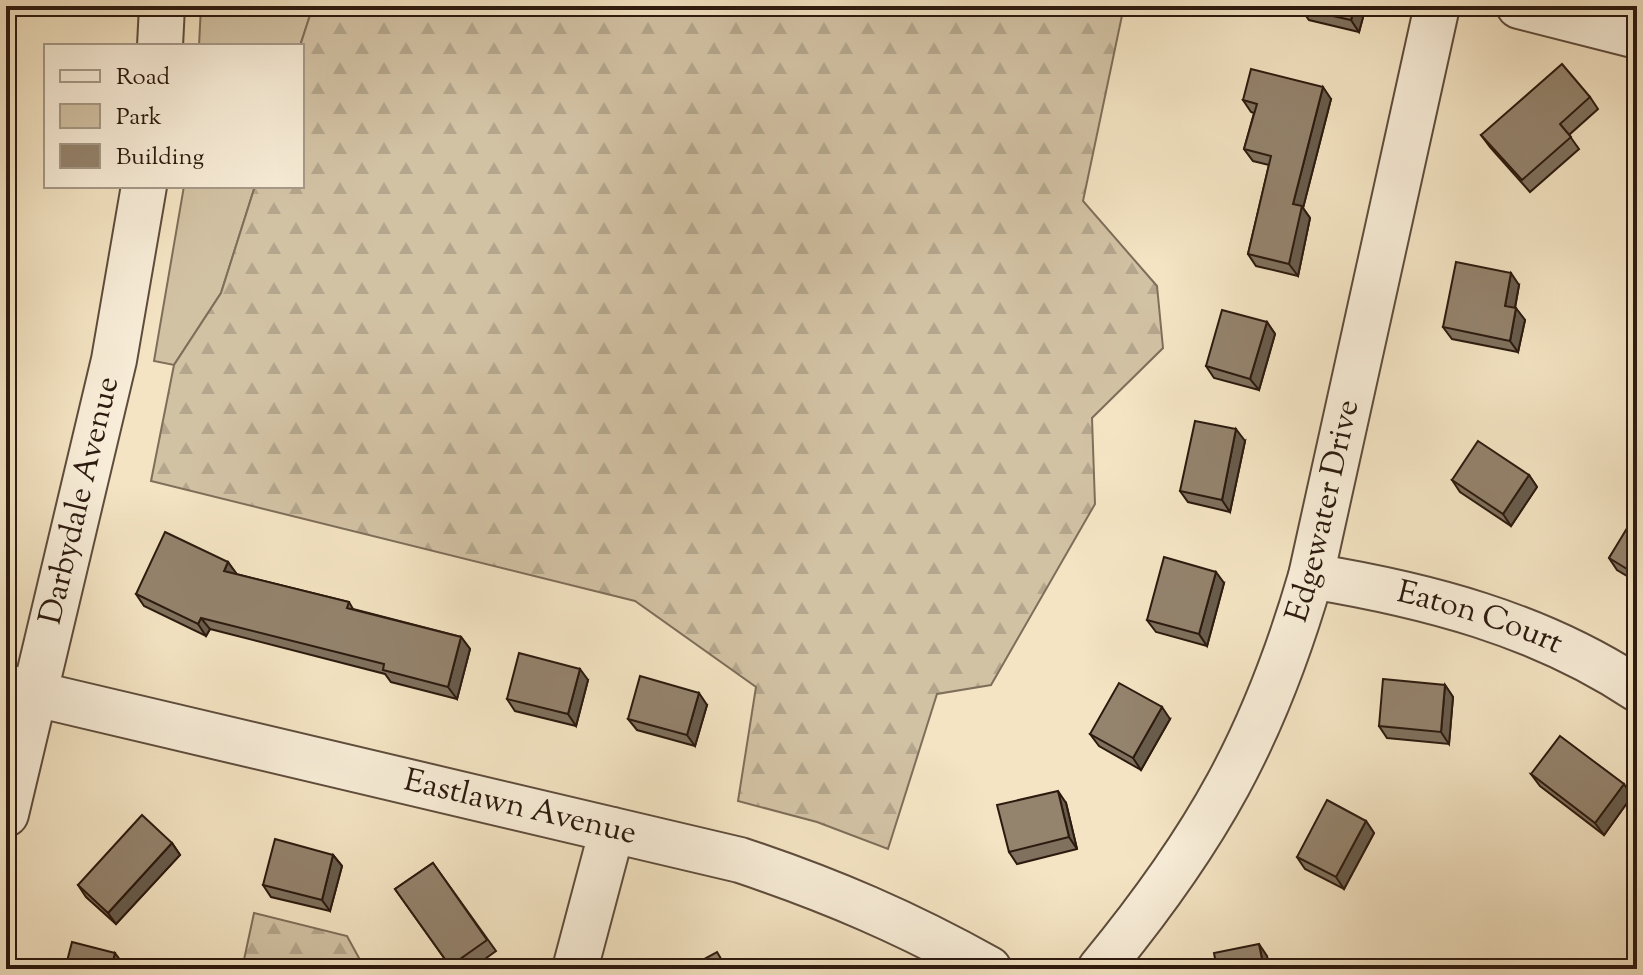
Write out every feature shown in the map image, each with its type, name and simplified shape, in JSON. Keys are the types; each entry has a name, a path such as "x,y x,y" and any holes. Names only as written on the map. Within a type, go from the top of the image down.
{"street":[{"path":"160,44 162,6"},
{"name":"Edgewater Drive","path":"1100,969 1179,870 1225,797 1256,734 1289,653 1311,576 1437,6"},
{"path":"1519,6 1637,36"},
{"name":"Darbydale Avenue","path":"6,814 20,690 114,360 144,188"},
{"name":"Eaton Court","path":"1311,576 1396,590 1478,613 1558,644 1637,689"},
{"name":"Eastlawn Avenue","path":"20,690 740,860 831,890 918,929 989,969"},
{"path":"575,969 612,830"}],"green space":[{"path":"201,6 313,6 301,44 199,44"},
{"path":"313,6 1124,6 1083,201 1157,286 1163,348 1092,418 1095,504 991,685 937,694 888,849 817,822 738,801 756,687 635,601 151,481 174,365 221,293 254,188 304,188 304,44 301,44"},
{"path":"184,188 254,188 221,293 174,365 154,361"},
{"path":"254,913 347,936 365,969 242,969"}],"building":[{"path":"1301,6 1355,6 1351,20 1301,9"},
{"path":"1562,64 1590,97 1560,124 1571,137 1522,180 1481,135"},
{"path":"1251,69 1323,87 1293,204 1302,206 1289,264 1248,254 1271,156 1244,149 1257,104 1243,100"},
{"path":"1456,262 1511,273 1505,306 1516,308 1510,341 1443,327"},
{"path":"1222,310 1267,322 1250,379 1206,366"},
{"path":"1195,421 1236,429 1222,500 1180,491"},
{"path":"1478,441 1529,475 1503,514 1452,480"},
{"path":"1637,516 1637,575 1609,558"},
{"path":"165,532 228,562 224,571 349,602 347,608 461,637 448,687 383,670 384,664 201,618 198,624 136,594"},
{"path":"1164,557 1216,572 1199,634 1147,620"},
{"path":"519,653 580,669 568,714 507,699"},
{"path":"640,676 699,693 687,735 628,719"},
{"path":"1383,679 1445,685 1441,732 1379,726"},
{"path":"1119,683 1162,707 1133,758 1090,734"},
{"path":"1560,736 1624,784 1595,823 1531,774"},
{"path":"1058,791 1069,837 1009,852 997,805"},
{"path":"1327,800 1366,821 1336,877 1297,857"},
{"path":"142,815 172,843 108,913 78,885"},
{"path":"275,839 333,855 322,900 263,885"},
{"path":"433,863 487,940 450,966 395,889"},
{"path":"72,942 115,953 111,969 65,969"},
{"path":"1259,944 1264,969 1217,969 1214,953"},
{"path":"717,952 727,969 686,969"}]}
